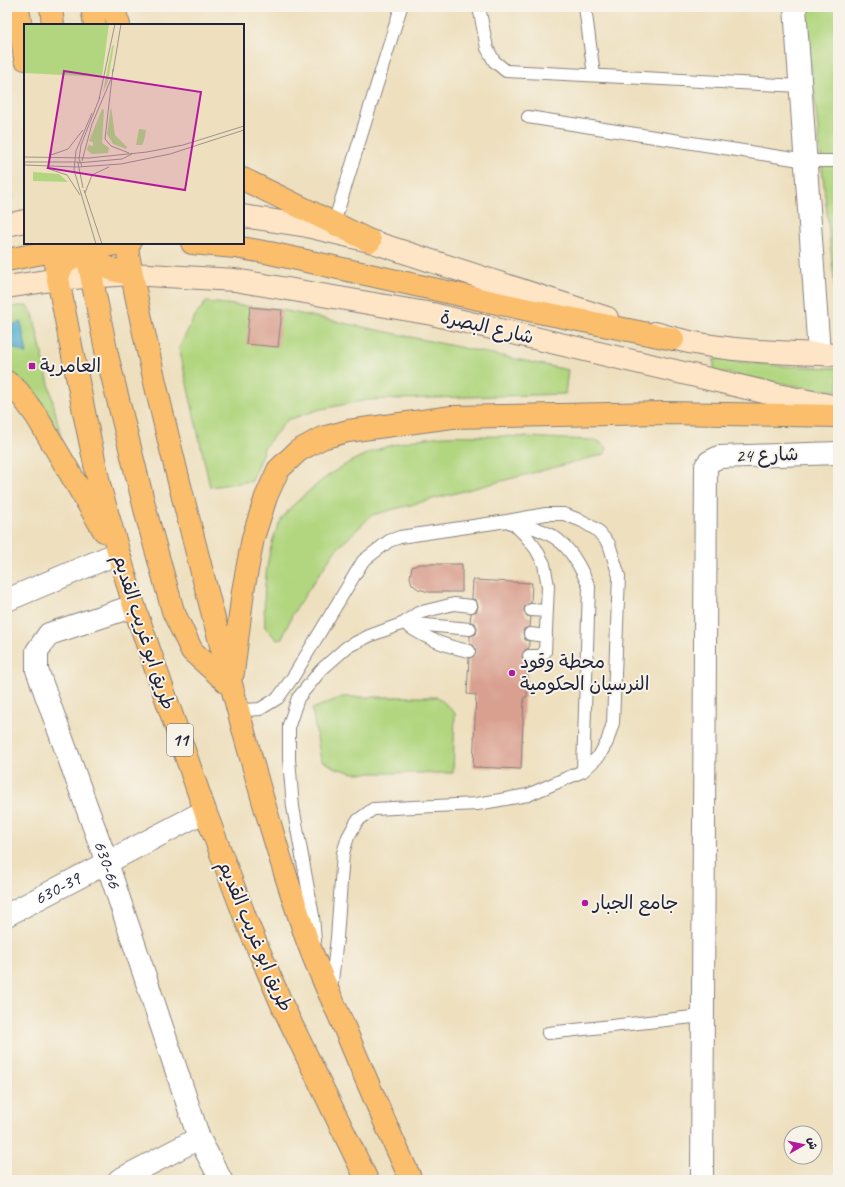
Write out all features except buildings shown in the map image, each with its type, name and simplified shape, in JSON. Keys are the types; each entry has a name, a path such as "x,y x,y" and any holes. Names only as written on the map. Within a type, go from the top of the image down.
{"highway":[{"path":"18,7 24,52"},
{"path":"51,7 53,24"},
{"path":"92,7 95,24"},
{"path":"112,7 119,24"},
{"path":"244,179 370,241"},
{"path":"7,260 51,246 113,244"},
{"path":"126,244 131,274 156,389 234,694 266,810 304,932 376,1104 411,1180"},
{"path":"203,244 236,247 270,253 529,310 673,339"},
{"name":"طريق ابو غريب القديم","path":"51,246 84,417 118,553 134,606 204,811 248,925 266,969 367,1180"},
{"path":"86,246 100,264 108,268 131,274"},
{"path":"86,246 107,355 147,517 173,611 192,651 234,694"},
{"path":"58,279 60,268 86,246"},
{"path":"7,382 18,392 37,417 118,553"},
{"path":"234,694 243,591 253,538 266,497 278,470 298,451 322,438 356,430 452,417 665,413 838,416"}],"main road":[{"path":"244,216 307,226 370,241 673,339 722,348 828,354"},
{"path":"7,225 24,221"},
{"name":"شارع البصرة","path":"7,287 58,279 131,274 235,280 432,314 777,395 838,407"}],"street":[{"path":"795,7 806,161 828,354"},
{"name":"شارع 24","path":"702,1016 705,472 709,462 719,457 838,453"},
{"path":"7,600 118,553"},
{"name":"630-66","path":"134,606 49,634 37,651 36,670 107,863 199,1138 221,1180"},
{"name":"630-39","path":"7,914 204,811"},
{"path":"702,1016 702,1180"},
{"path":"119,1180 199,1138"}],"lane":[{"path":"334,223 402,7"},
{"path":"479,7 487,48 494,61 506,71 800,86"},
{"path":"585,7 594,76"},
{"path":"528,117 806,161 838,161"},
{"path":"234,694 247,710 260,709 278,698 293,677 363,561 383,545 400,537 546,514 564,514 582,521 597,530 609,544 619,576 613,723 607,742 599,756 583,771 528,794 477,804 373,808 357,821 348,837 343,853 337,938 330,995"},
{"path":"507,521 515,525 536,549 544,564 548,586 545,652 540,656 529,656"},
{"path":"507,521 529,525 552,535 566,546 579,563 589,587 583,771"},
{"path":"317,965 313,916 293,807 289,759 289,725 298,698 321,670 347,647 369,636 404,623 418,612 454,604 471,606"},
{"path":"531,610 547,611"},
{"path":"404,623 470,629"},
{"path":"404,623 419,634 437,643 469,651"},
{"path":"530,634 546,636"},
{"path":"548,1033 702,1016"}],"green space":[{"path":"805,7 838,7 838,317"},
{"path":"7,160 12,194 11,201 7,204"},
{"path":"206,302 282,310 568,370 565,394 368,400 321,409 287,420 264,448 252,481 210,487 179,348 195,316"},
{"path":"17,306 27,306 33,314 61,437 22,381 7,369 7,309"},
{"path":"714,359 781,366 838,368 838,391 819,390 714,371"},
{"path":"443,436 504,436 598,441 607,448 605,454 372,515 335,551 293,613 282,639 277,640 265,627 264,602 267,565 277,528 282,518 290,508 322,480 351,461 382,448 399,443"},
{"path":"342,697 438,697 455,713 453,773 354,773 335,768 321,760 312,709"}],"water":[{"path":"21,322 27,354 7,345 7,327"}],"place":[{"name":"العامرية","path":"32,366"},
{"name":"محطة وقود النرسيان الحكومية","path":"512,673"},
{"name":"جامع الجبار","path":"585,903"}]}
